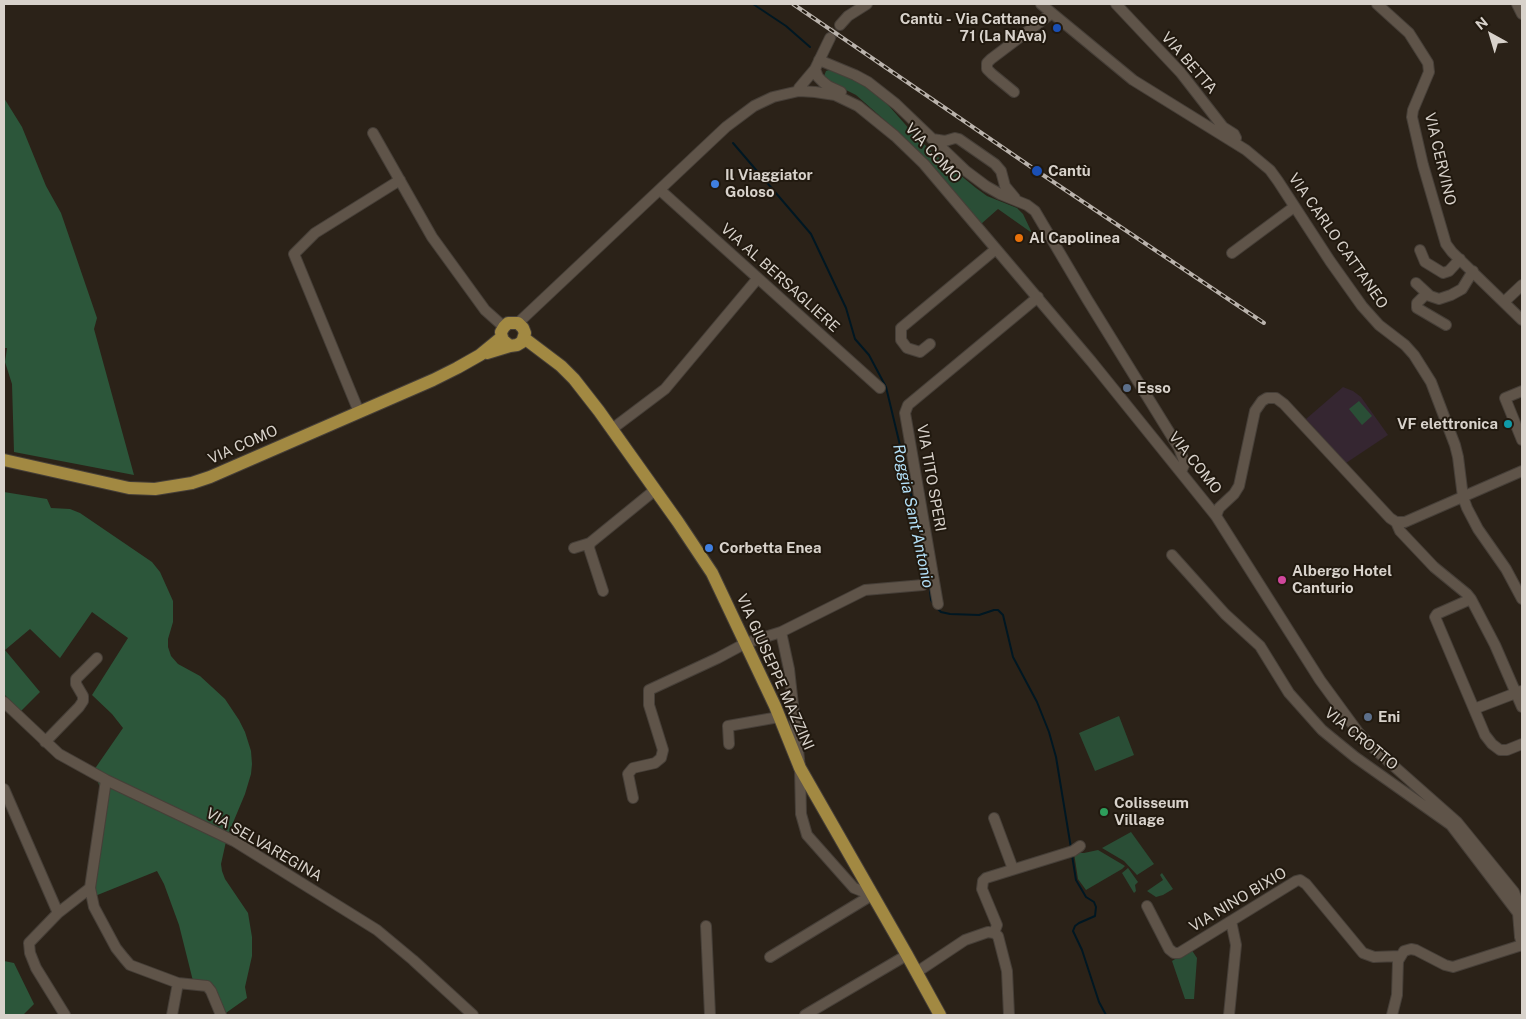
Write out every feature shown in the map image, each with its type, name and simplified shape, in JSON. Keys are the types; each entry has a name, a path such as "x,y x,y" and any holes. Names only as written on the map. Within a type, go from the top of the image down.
{"main road":[{"name":"VIA COMO","path":"4,460 121,487 143,489 174,487 192,483 210,478 441,376 514,336"},
{"name":"VIA GIUSEPPE MAZZINI","path":"514,336 553,360 574,379 612,429 712,572 746,642 800,768 940,1015"}],"street":[{"path":"840,25 848,16 867,4"},
{"name":"VIA CARLO CATTANEO","path":"1042,4 1133,80 1234,142 1252,154 1270,170 1362,306 1379,325 1414,355 1431,382 1455,445 1463,497 1467,508 1474,522 1506,569 1522,599"},
{"name":"VIA BETTA","path":"1116,4 1181,72 1223,127 1234,134 1236,138 1234,142"},
{"name":"VIA CERVINO","path":"1377,4 1409,33 1428,63 1429,72 1413,110 1412,117 1443,238 1450,249 1522,320"},
{"path":"1517,4 1522,14"},
{"path":"1014,92 987,69 987,63 1052,13"},
{"path":"803,91 813,83 817,65 830,38"},
{"path":"817,65 818,77 828,86 850,96 858,106"},
{"path":"817,65 855,74 868,82 896,104 966,171 986,186 1030,206 1036,211 1179,448 1184,461 1181,472"},
{"name":"VIA COMO","path":"514,336 560,284 744,112 763,101 803,91 835,96 858,106 895,136 924,164 1038,297 1216,516 1320,680 1358,732 1370,745 1457,822 1518,895 1517,900 1522,906"},
{"path":"373,133 432,237 485,310 514,336"},
{"path":"932,139 959,139 991,161 1000,168 1005,186 1018,201"},
{"path":"359,412 294,254 315,233 400,180"},
{"name":"VIA AL BERSAGLIERE","path":"660,190 880,388"},
{"path":"1232,253 1294,207"},
{"path":"930,344 920,352 907,348 901,340 901,328 996,249"},
{"path":"1420,250 1425,262 1443,273 1460,259"},
{"path":"1416,283 1430,296 1439,299 1462,289 1473,271"},
{"path":"612,429 665,389 758,278"},
{"path":"1504,302 1522,285"},
{"path":"1427,293 1417,303 1417,308 1446,325"},
{"name":"VIA TITO SPERI","path":"938,604 905,413 908,405 1038,297"},
{"path":"1522,391 1504,398 1522,440"},
{"path":"1216,516 1219,508 1234,494 1239,486 1255,411 1262,401 1267,398 1276,398 1284,404 1390,518 1396,522 1400,531 1427,559 1471,599 1519,692 1522,707"},
{"path":"1396,522 1405,522 1522,471"},
{"path":"574,548 590,543 655,490"},
{"path":"1204,500 1214,502 1229,498"},
{"path":"590,543 589,548 603,591"},
{"name":"VIA CROTTO","path":"1172,555 1225,614 1260,646 1288,693 1322,730 1355,757 1451,825 1518,913 1522,944"},
{"path":"633,798 628,774 633,768 655,763 661,758 663,750 649,705 649,690 718,658 746,642 781,632 864,590 923,585"},
{"path":"1471,599 1437,614 1435,618 1485,735 1496,748 1504,750 1522,744"},
{"path":"781,632 789,670 800,768 801,814 807,835 854,888 872,895"},
{"path":"45,742 84,701 76,684 76,679 97,658"},
{"path":"1474,709 1519,692"},
{"name":"VIA SELVAREGINA","path":"4,702 59,754 106,780 234,841 377,930 473,1015"},
{"path":"729,744 728,726 777,712 792,703"},
{"path":"106,780 90,888 94,907 130,966 178,983 207,986 221,1015"},
{"path":"4,789 58,914"},
{"path":"994,818 1014,869"},
{"path":"994,933 997,925 982,889 982,881 986,878 1074,850"},
{"name":"VIA NINO BIXIO","path":"1147,906 1166,944 1174,953 1179,953 1300,880 1306,884 1363,953 1374,957 1400,956"},
{"path":"65,1015 36,968 30,953 29,943 58,914 90,888"},
{"path":"770,957 872,895"},
{"path":"1230,1015 1236,945 1231,921"},
{"path":"706,926 710,1015"},
{"path":"917,972 965,940 988,932 994,933 998,936 1007,971 1009,1015"},
{"path":"1392,1015 1397,995 1400,956 1408,950 1416,950 1445,965 1453,967 1522,944"},
{"path":"805,1015 907,955"},
{"path":"172,1015 178,983"}],"shaded area":[{"path":"1343,387 1361,397 1388,435 1346,463 1306,419"}],"green space":[{"path":"829,70 855,79 881,97 932,152 976,188 987,196 1017,208 1023,214 1032,233 998,209 981,224 928,161 897,131 856,95 832,85 824,76 826,71"},
{"path":"4,98 22,127 46,186 61,213 97,318 94,329 134,475 14,452 12,384 5,362 7,348 4,348"},
{"path":"1359,401 1372,416 1362,425 1349,409"},
{"path":"4,492 47,499 51,508 70,509 80,513 152,562 160,572 173,601 173,622 168,639 171,656 178,664 200,676 225,699 245,732 251,751 251,774 245,794 227,837 221,864 225,879 248,913 252,937 252,956 245,987 247,998 223,1015 202,984 193,981 179,925 164,884 157,871 95,896 101,791 94,770 123,728 112,714 92,695 128,638 92,612 60,658 30,629 5,650 40,692 20,712 4,694"},
{"path":"1119,716 1134,755 1095,771 1079,733"},
{"path":"1131,832 1154,864 1137,875 1124,861 1102,848"},
{"path":"1098,850 1125,866 1086,890 1078,879 1074,853"},
{"path":"1128,868 1138,882 1135,885 1136,891 1134,893 1122,873"},
{"path":"1162,873 1173,889 1156,897 1147,891 1163,880 1160,875"},
{"path":"1191,949 1197,958 1194,999 1185,999 1172,961"},
{"path":"4,961 14,963 34,1004 23,1015 4,1015"}],"waterway":[{"name":"Roggia Sant'Antonio","path":"753,4 786,26 810,47"},
{"name":"Roggia Sant'Antonio","path":"733,143 811,234 846,308 855,339 869,355 886,387 904,462 933,603"},
{"name":"Roggia Sant'Antonio","path":"937,608 941,612 950,614 979,615 998,610 1003,615 1013,657 1037,702 1049,732 1056,757 1071,848"},
{"name":"Roggia Sant'Antonio","path":"1072,855 1076,880 1086,897 1094,902 1096,907 1095,916 1079,923 1073,931 1082,950 1099,1002 1106,1015"}],"tunnel":[{"path":"830,38 840,25"}],"railway":[{"path":"793,4 1264,323"}],"place":[{"name":"Cantù - Via Cattaneo 71 (La NAva)","path":"1057,28"},
{"name":"Cantù","path":"1037,171"},
{"name":"Il Viaggiator Goloso","path":"715,184"},
{"name":"Al Capolinea","path":"1019,238"},
{"name":"Esso","path":"1127,388"},
{"name":"VF elettronica","path":"1508,424"},
{"name":"Corbetta Enea","path":"709,548"},
{"name":"Albergo Hotel Canturio","path":"1282,580"},
{"name":"Eni","path":"1368,717"},
{"name":"Colisseum Village","path":"1104,812"}]}
